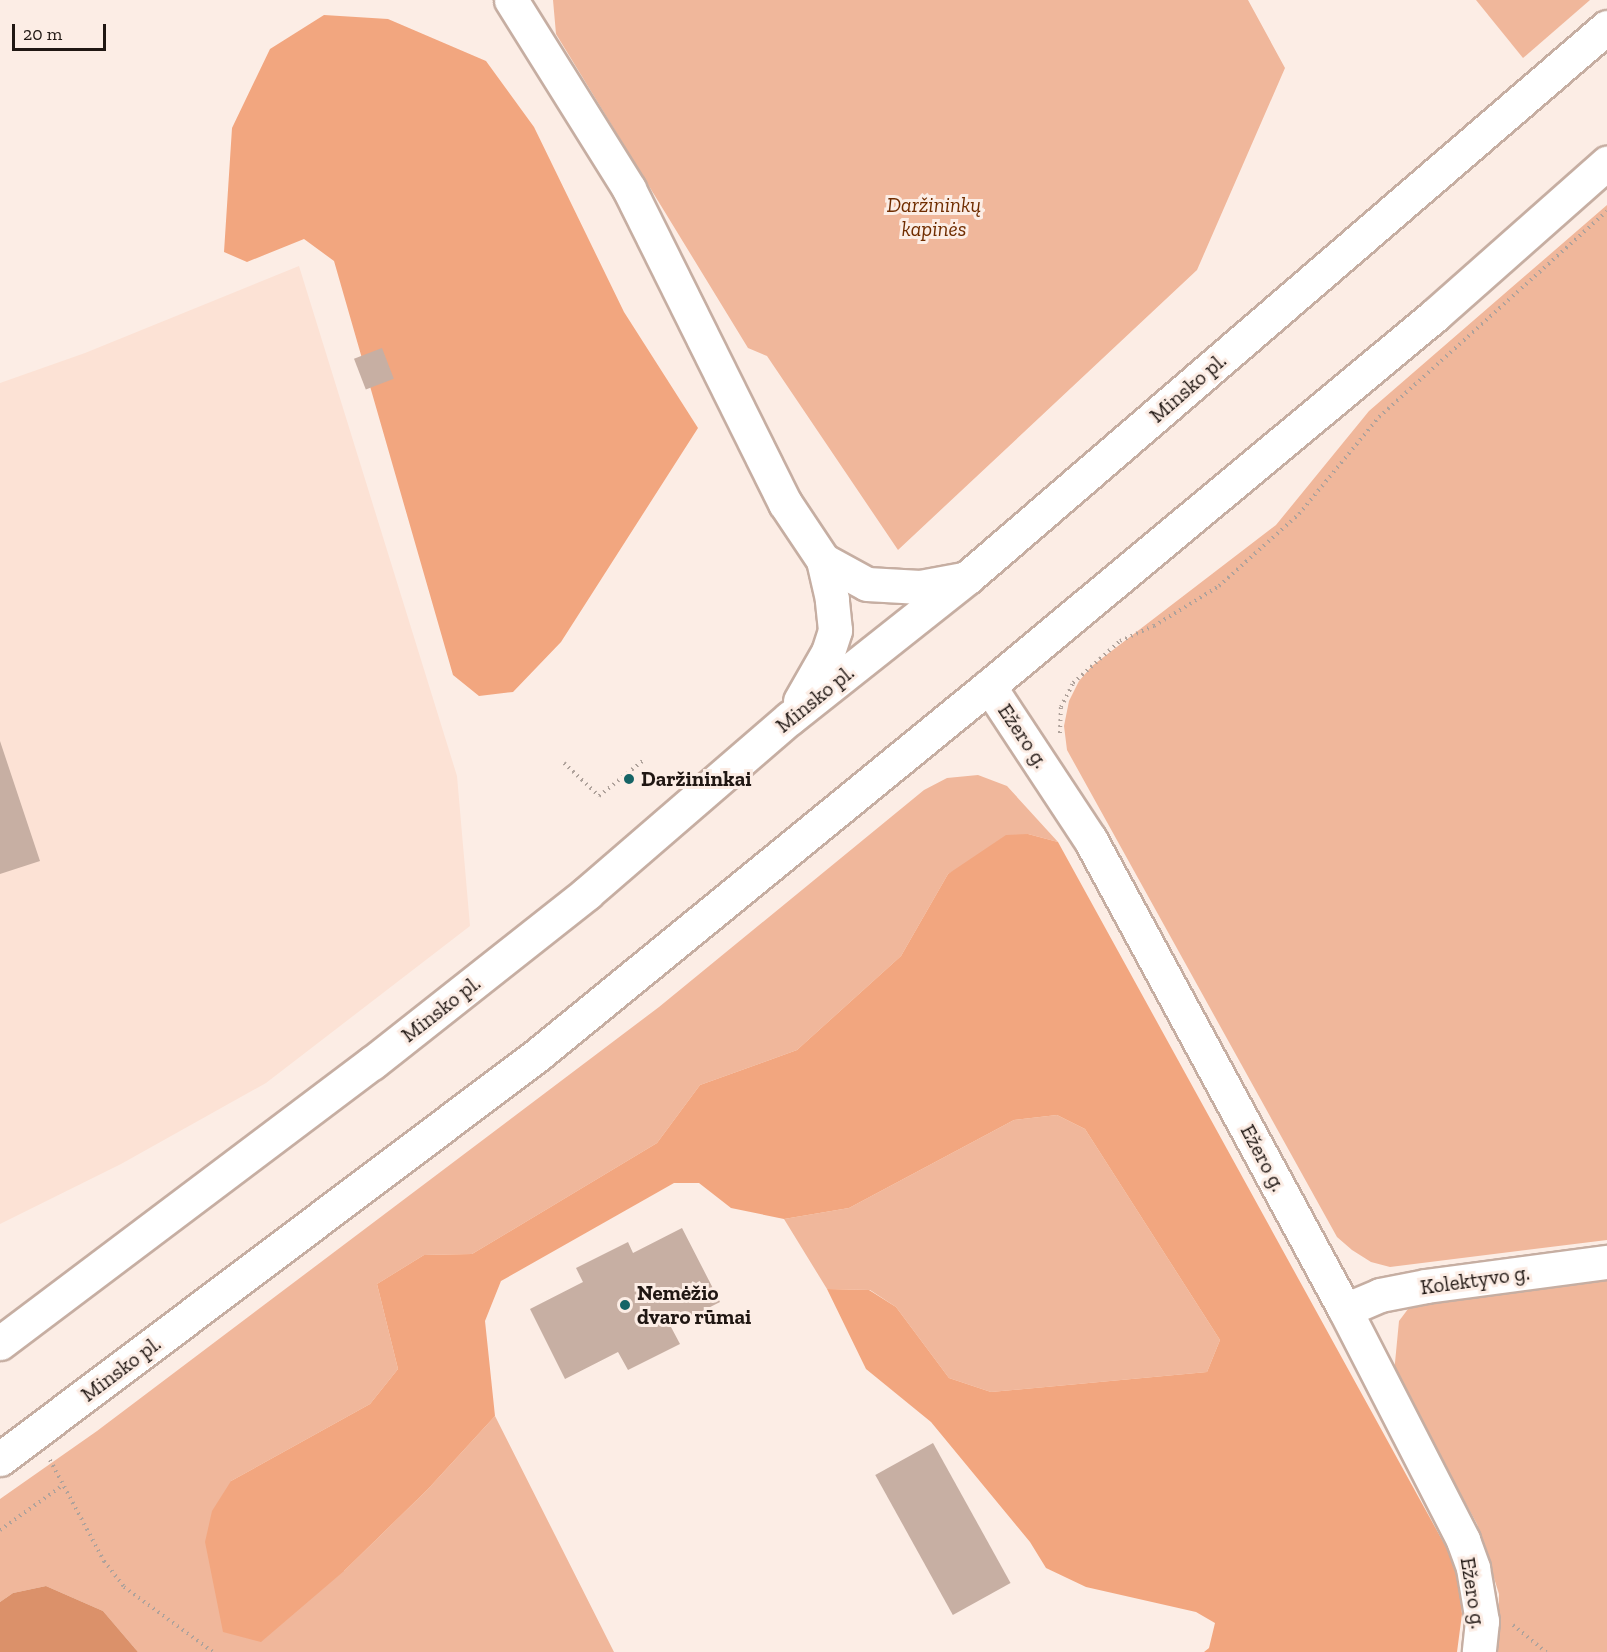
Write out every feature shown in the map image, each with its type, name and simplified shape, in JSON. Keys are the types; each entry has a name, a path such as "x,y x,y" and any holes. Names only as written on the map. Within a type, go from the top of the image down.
{"main road":[{"path":"511,0 629,189 785,503 823,560 832,600 835,630 828,652 790,718"},
{"name":"Minsko pl.","path":"0,1343 372,1063 587,893 790,718 968,577 1607,27"},
{"name":"Minsko pl.","path":"0,1459 536,1056 989,686 1435,315 1607,163"},
{"path":"823,560 867,584 895,588 920,587 968,577"},
{"name":"Ežero g.","path":"989,686 1047,770 1090,839 1345,1310 1463,1540 1473,1568 1482,1621 1479,1652"},
{"name":"Kolektyvo g.","path":"1345,1310 1380,1295 1426,1286 1607,1262"}],"path":[{"path":"1060,740 1061,707 1073,683 1120,641 1154,626 1219,586 1299,514 1379,417 1607,211"},
{"path":"564,763 599,796 645,759"},
{"path":"38,1432 62,1486 104,1561 124,1587 213,1652"},
{"path":"0,1530 62,1486"}],"shaded area":[{"path":"324,15 388,19 486,61 534,127 624,312 698,428 561,642 513,692 479,696 453,675 334,261 304,239 247,262 224,252 232,128 270,49"},
{"path":"299,266 457,776 470,926 266,1083 121,1164 0,1224 0,383 85,353"},
{"path":"1028,834 1058,842 1457,1567 1462,1614 1457,1652 1204,1652 1209,1648 1215,1623 1196,1612 1086,1587 1046,1568 1030,1542 931,1422 866,1369 827,1289 869,1290 896,1307 949,1378 991,1392 1207,1372 1220,1340 1085,1129 1057,1115 1014,1120 849,1208 784,1219 731,1208 699,1183 674,1183 501,1281 485,1321 495,1416 428,1489 344,1571 261,1642 223,1632 205,1542 212,1511 231,1481 370,1404 398,1369 377,1284 424,1255 472,1254 657,1143 700,1085 797,1050 901,956 948,874 1006,835"},
{"path":"46,1586 103,1611 138,1652 0,1652 0,1602 13,1593"}],"green space":[{"name":"Daržininkų kapinės","path":"553,0 1248,0 1285,68 1197,270 898,550 767,356 748,348 556,34"},
{"path":"1476,0 1590,0 1523,58"},
{"path":"1607,205 1607,1240 1390,1267 1371,1262 1337,1237 1067,750 1064,726 1069,701 1079,681 1092,666 1276,525 1369,411"},
{"path":"978,775 1007,786 1058,842 1028,834 948,874 901,956 797,1050 700,1085 657,1143 472,1254 424,1255 377,1284 398,1369 370,1404 231,1481 344,1571 428,1489 495,1416 614,1652 138,1652 103,1611 46,1586 13,1593 0,1602 0,1499 97,1431 659,1007 924,790 947,778"},
{"path":"1057,1115 1085,1129 1220,1340 1207,1372 991,1392 949,1378 896,1307 870,1290 827,1289 784,1219 849,1208 1014,1120"},
{"path":"1607,1273 1607,1652 1498,1652 1499,1594 1477,1524 1394,1373 1399,1321 1417,1297"}],"building":[{"path":"382,348 394,379 366,390 354,359"},
{"path":"0,741 40,861 0,874"},
{"name":"Nemėžio dvaro rūmai","path":"682,1228 720,1302 671,1327 680,1344 628,1370 618,1352 565,1379 530,1309 583,1282 576,1268 628,1242 633,1253"},
{"path":"933,1443 1011,1583 953,1615 875,1475"}],"place":[{"name":"Daržininkai","path":"629,779"},
{"name":"Nemėžio dvaro rūmai","path":"625,1305"}]}
